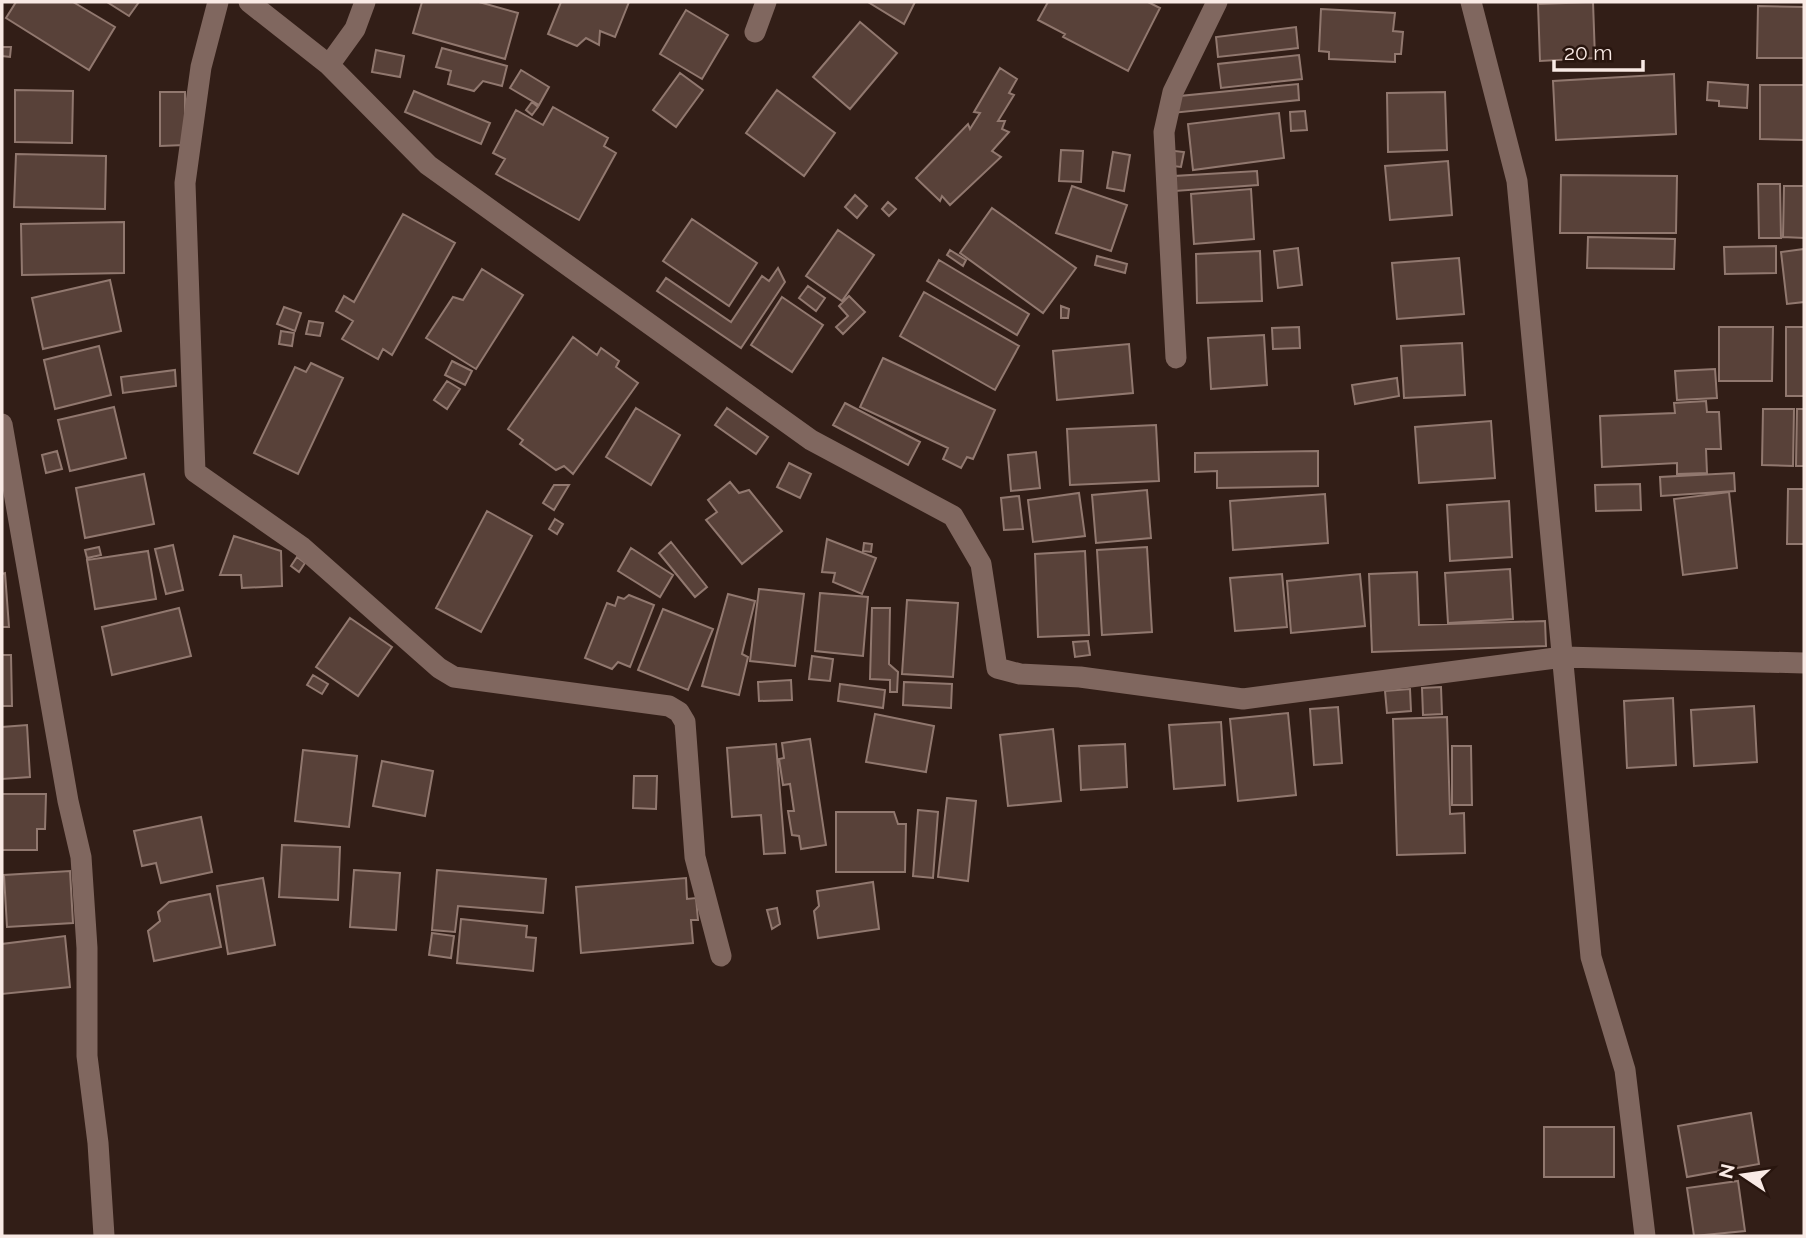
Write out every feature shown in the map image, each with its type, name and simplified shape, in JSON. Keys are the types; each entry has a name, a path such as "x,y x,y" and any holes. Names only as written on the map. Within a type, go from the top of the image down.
{"street":[{"path":"218,2 201,66 185,183 195,472 302,547 439,668 454,677 668,706 679,712 685,722 695,857 721,956"},
{"path":"249,2 329,65 428,165 811,440 953,516 981,564 997,668 1020,674 1080,677 1243,699 1563,657 1804,663"},
{"path":"329,65 355,29 365,2"},
{"path":"755,32 766,2"},
{"path":"1176,358 1164,132 1173,92 1217,2"},
{"path":"1471,2 1517,181 1591,957 1625,1070 1642,1189 1644,1236"},
{"path":"2,425 68,802 82,857 87,948 87,1056 98,1143 104,1236"}],"building":[{"path":"16,2 73,2 115,27 89,70 6,18"},
{"path":"107,2 139,2 129,16"},
{"path":"422,2 479,2 518,13 505,59 413,33"},
{"path":"561,2 629,2 615,37 600,31 599,45 586,38 577,46 548,34"},
{"path":"868,2 915,2 904,24"},
{"path":"1048,2 1148,2 1160,8 1128,71 1063,37 1065,34 1038,20"},
{"path":"1593,2 1595,58 1540,61 1538,4"},
{"path":"1758,6 1804,7 1804,58 1757,58"},
{"path":"1321,9 1395,13 1393,31 1403,32 1401,54 1395,54 1395,62 1329,59 1329,52 1319,51"},
{"path":"686,10 728,35 702,79 660,54"},
{"path":"860,22 897,53 850,109 813,77"},
{"path":"1296,27 1298,48 1218,57 1216,37"},
{"path":"2,47 11,47 10,57 2,56"},
{"path":"442,48 507,66 502,86 483,81 474,91 448,84 451,71 436,67"},
{"path":"376,50 404,56 400,77 372,72"},
{"path":"1299,55 1302,79 1221,88 1218,64"},
{"path":"1000,68 1017,79 1009,93 1014,95 998,121 1005,121 1002,129 1009,132 992,151 1001,157 950,205 942,196 940,201 916,178 968,124 970,129 980,113 974,112"},
{"path":"521,70 549,87 539,105 510,88"},
{"path":"680,73 703,90 676,127 653,110"},
{"path":"1674,74 1676,134 1556,140 1553,81"},
{"path":"1708,82 1748,85 1747,108 1719,106 1719,101 1707,100"},
{"path":"1298,84 1299,100 1172,113 1170,97"},
{"path":"1760,85 1804,85 1804,140 1760,139"},
{"path":"15,90 73,91 72,143 15,142"},
{"path":"777,90 835,133 804,176 746,133"},
{"path":"414,91 490,123 481,144 405,112"},
{"path":"160,92 185,92 185,145 160,146"},
{"path":"1445,92 1447,150 1388,152 1387,93"},
{"path":"532,102 538,107 532,115 526,110"},
{"path":"553,107 608,138 604,146 616,153 579,220 496,174 505,159 493,153 516,110 543,125"},
{"path":"1305,111 1307,130 1291,131 1290,112"},
{"path":"1279,113 1284,158 1193,170 1188,124"},
{"path":"1061,150 1083,151 1081,182 1059,181"},
{"path":"1166,150 1184,152 1181,167 1164,165"},
{"path":"1113,152 1130,155 1124,191 1107,188"},
{"path":"16,154 106,156 105,209 14,207"},
{"path":"1448,161 1452,215 1390,220 1385,166"},
{"path":"1257,171 1258,185 1175,191 1174,176"},
{"path":"1561,175 1677,176 1676,233 1560,233"},
{"path":"1758,184 1780,184 1781,238 1759,238"},
{"path":"1072,186 1127,205 1111,251 1056,233"},
{"path":"1784,186 1804,186 1804,238 1783,237"},
{"path":"1251,189 1254,239 1194,244 1191,194"},
{"path":"855,195 867,206 857,218 845,207"},
{"path":"888,202 896,209 889,216 882,209"},
{"path":"992,208 1076,268 1043,313 960,253"},
{"path":"403,214 455,243 392,355 383,349 378,359 342,339 353,321 336,311 344,296 354,302"},
{"path":"692,219 757,263 729,306 663,261"},
{"path":"124,222 124,273 22,275 21,224"},
{"path":"838,230 874,255 842,301 806,276"},
{"path":"1588,237 1675,239 1674,269 1587,268"},
{"path":"1776,246 1776,273 1725,274 1724,247"},
{"path":"1298,248 1302,285 1278,288 1274,251"},
{"path":"1804,249 1804,302 1787,304 1781,252"},
{"path":"950,250 966,260 963,266 947,255"},
{"path":"1260,251 1262,301 1197,303 1196,254"},
{"path":"1097,256 1127,264 1125,273 1095,265"},
{"path":"1459,258 1464,314 1397,319 1392,263"},
{"path":"939,260 1029,314 1017,335 927,281"},
{"path":"778,268 785,282 741,348 657,291 666,278 731,322 762,276 769,281"},
{"path":"482,269 523,295 476,369 426,338 453,297 463,300"},
{"path":"110,280 121,331 43,349 32,298"},
{"path":"808,286 825,298 816,311 799,298"},
{"path":"924,292 1019,346 995,390 900,336"},
{"path":"849,296 865,312 843,334 836,327 848,316 839,306"},
{"path":"782,297 823,325 792,372 751,345"},
{"path":"1061,306 1069,309 1068,318 1061,318"},
{"path":"284,307 301,313 295,331 277,324"},
{"path":"309,321 323,323 320,336 306,334"},
{"path":"1299,327 1300,348 1273,349 1272,328"},
{"path":"1719,327 1773,327 1772,381 1719,381"},
{"path":"1786,327 1804,327 1804,396 1786,396"},
{"path":"281,331 294,333 292,346 279,344"},
{"path":"1264,335 1267,385 1211,389 1208,338"},
{"path":"573,337 597,355 601,348 619,361 616,367 638,383 573,474 564,466 556,470 520,444 523,440 508,429"},
{"path":"1462,343 1465,395 1404,398 1401,346"},
{"path":"1129,344 1133,393 1057,400 1053,351"},
{"path":"99,346 111,395 55,409 44,360"},
{"path":"883,358 995,410 973,459 967,457 961,468 943,459 948,448 860,407"},
{"path":"452,361 472,371 465,385 445,375"},
{"path":"311,363 343,378 298,474 254,453 295,367 306,372"},
{"path":"1715,369 1717,398 1677,400 1675,371"},
{"path":"175,370 176,386 123,393 121,377"},
{"path":"1397,378 1399,396 1355,404 1352,385"},
{"path":"447,381 460,389 447,409 434,400"},
{"path":"1706,401 1707,412 1719,412 1721,449 1706,449 1707,473 1677,474 1677,463 1602,467 1600,416 1675,413 1674,403"},
{"path":"845,403 920,442 908,465 833,425"},
{"path":"114,407 126,458 70,471 58,420"},
{"path":"636,408 680,435 651,485 606,457"},
{"path":"727,408 768,437 756,454 715,425"},
{"path":"1763,409 1794,409 1793,466 1762,465"},
{"path":"1797,409 1804,409 1804,466 1796,466"},
{"path":"1491,421 1495,478 1419,483 1415,427"},
{"path":"1156,425 1159,481 1070,485 1067,429"},
{"path":"57,451 62,469 46,473 42,455"},
{"path":"1318,451 1318,486 1217,488 1217,471 1195,472 1195,453"},
{"path":"1036,452 1040,488 1011,491 1008,455"},
{"path":"789,463 811,474 800,498 777,487"},
{"path":"1734,473 1735,491 1661,496 1660,477"},
{"path":"144,474 154,524 85,538 76,488"},
{"path":"730,482 739,493 749,490 782,531 742,564 706,520 717,512 708,500"},
{"path":"1640,484 1641,510 1596,511 1595,485"},
{"path":"554,485 569,485 554,510 543,503"},
{"path":"1788,489 1804,489 1804,544 1787,544"},
{"path":"1147,490 1151,538 1096,543 1092,495"},
{"path":"1729,492 1737,568 1683,575 1674,499"},
{"path":"1079,493 1085,536 1033,542 1028,500"},
{"path":"1325,494 1328,543 1233,550 1230,501"},
{"path":"1019,496 1023,529 1004,530 1001,498"},
{"path":"1509,501 1512,557 1450,561 1447,505"},
{"path":"487,511 532,536 481,632 436,608"},
{"path":"555,519 563,524 557,534 549,529"},
{"path":"234,536 281,551 282,586 242,588 241,575 220,575"},
{"path":"827,539 876,558 862,594 833,582 835,573 822,572"},
{"path":"671,542 707,587 695,597 659,553"},
{"path":"864,543 872,544 871,552 863,551"},
{"path":"173,545 183,590 166,594 155,549"},
{"path":"99,547 101,555 87,558 85,550"},
{"path":"1147,547 1152,632 1102,635 1097,550"},
{"path":"631,548 673,575 660,597 618,571"},
{"path":"148,551 156,599 95,609 87,560"},
{"path":"1085,551 1089,635 1038,637 1035,554"},
{"path":"297,557 305,563 299,572 291,566"},
{"path":"1510,569 1513,619 1448,623 1445,573"},
{"path":"1417,572 1419,625 1545,621 1546,646 1372,652 1369,574"},
{"path":"5,573 9,627 2,627 2,574"},
{"path":"1282,574 1287,627 1235,631 1230,578"},
{"path":"1360,574 1365,626 1291,633 1287,581"},
{"path":"759,589 804,594 795,666 750,661"},
{"path":"820,593 868,597 863,656 815,651"},
{"path":"728,594 755,601 742,654 748,657 739,695 702,686"},
{"path":"629,595 654,605 630,667 618,662 612,669 585,658 607,603 615,606 618,597 624,599"},
{"path":"907,600 958,603 953,677 902,674"},
{"path":"179,608 191,656 112,675 102,627"},
{"path":"872,608 890,608 889,664 898,672 897,692 890,692 890,680 870,679"},
{"path":"663,609 713,629 688,690 638,670"},
{"path":"350,618 392,647 358,696 316,667"},
{"path":"1088,641 1090,655 1075,657 1073,642"},
{"path":"2,655 11,655 12,706 2,706"},
{"path":"812,656 833,659 830,681 809,679"},
{"path":"313,675 328,684 322,694 307,685"},
{"path":"791,680 792,700 759,701 758,682"},
{"path":"904,682 952,684 951,708 903,705"},
{"path":"840,684 885,690 883,708 838,701"},
{"path":"1441,687 1442,714 1423,715 1422,688"},
{"path":"1410,689 1411,711 1387,713 1385,691"},
{"path":"1673,698 1676,765 1627,768 1624,701"},
{"path":"1754,706 1757,762 1694,766 1691,710"},
{"path":"1338,707 1342,763 1314,765 1310,709"},
{"path":"1288,713 1296,795 1238,801 1230,719"},
{"path":"875,714 934,726 926,772 866,762"},
{"path":"1447,717 1450,814 1464,813 1465,853 1397,855 1393,719"},
{"path":"1221,722 1225,785 1174,789 1169,725"},
{"path":"27,725 30,777 2,779 2,727"},
{"path":"1053,729 1061,801 1008,806 1000,735"},
{"path":"810,739 826,845 801,849 799,836 792,835 788,811 794,811 790,784 783,785 779,759 784,758 782,743"},
{"path":"776,744 785,853 764,854 761,815 732,817 727,748"},
{"path":"1125,744 1127,787 1081,790 1079,746"},
{"path":"1452,746 1471,746 1472,805 1452,805"},
{"path":"303,750 357,756 349,827 295,821"},
{"path":"382,761 433,771 425,816 373,806"},
{"path":"634,776 657,776 656,809 633,808"},
{"path":"2,794 46,794 45,829 37,829 37,850 2,850"},
{"path":"947,798 976,801 968,881 938,877"},
{"path":"918,810 938,812 933,878 913,876"},
{"path":"836,812 894,812 898,824 906,824 905,872 836,872"},
{"path":"201,817 212,872 161,883 156,863 142,866 134,831"},
{"path":"282,845 340,847 338,900 279,897"},
{"path":"354,870 400,873 396,930 350,927"},
{"path":"437,870 546,879 543,913 458,906 455,932 432,930"},
{"path":"70,871 73,923 7,927 4,875"},
{"path":"263,878 275,945 228,954 217,886"},
{"path":"686,878 687,899 696,898 698,920 691,920 693,943 581,953 576,887"},
{"path":"873,882 879,929 818,938 814,911 819,906 817,891"},
{"path":"210,894 221,947 154,961 148,931 160,921 158,912 169,902"},
{"path":"777,908 780,924 772,929 767,910"},
{"path":"461,919 527,926 526,937 536,938 533,971 457,963"},
{"path":"432,933 454,936 451,958 429,955"},
{"path":"65,936 70,987 2,994 2,944"},
{"path":"1751,1113 1759,1164 1687,1177 1678,1126"},
{"path":"1544,1127 1614,1127 1614,1177 1544,1177"},
{"path":"1738,1181 1745,1231 1694,1236 1687,1188"}]}
